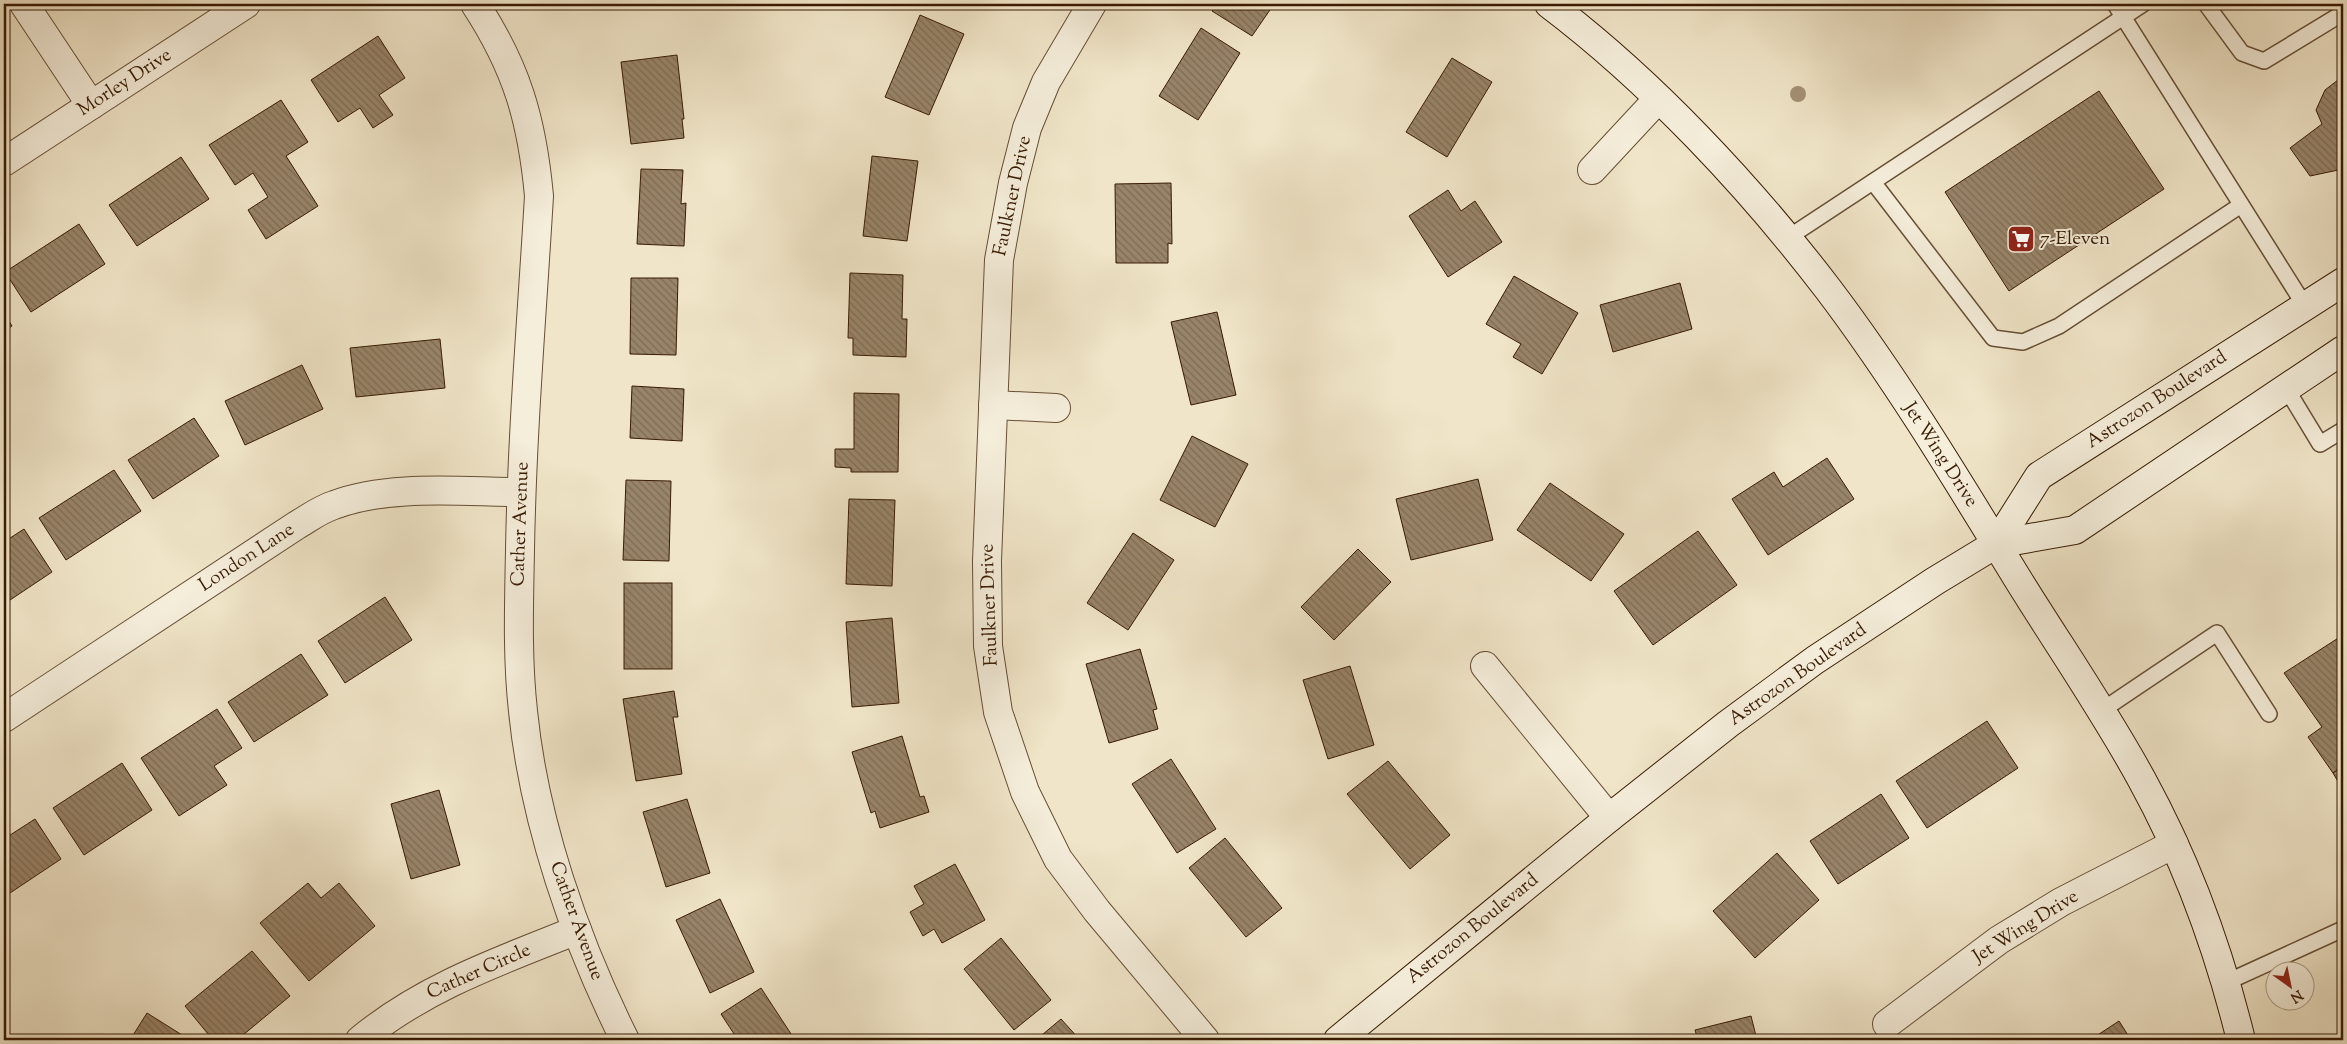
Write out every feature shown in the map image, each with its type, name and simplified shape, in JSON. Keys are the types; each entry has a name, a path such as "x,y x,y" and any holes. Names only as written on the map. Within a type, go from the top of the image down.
{"street":[{"path":"24,4 91,105"},
{"name":"Morley Drive","path":"4,162 246,4"},
{"name":"Cather Avenue","path":"475,4 512,68 526,110 537,170 539,196 521,492 518,638 523,712 537,792 554,863 602,995 625,1040"},
{"name":"Faulkner Drive","path":"1092,4 1046,82 1027,128 1013,183 999,260 987,561 988,646 998,712 1024,792 1058,859 1097,910 1205,1040"},
{"name":"Jet Wing Drive","path":"1549,4 1658,99 1740,184 1828,289 1893,383 1996,544 2142,780 2174,844 2202,909 2227,982 2242,1040"},
{"path":"1592,170 1658,99"},
{"name":"Astrozon Boulevard","path":"1996,544 2039,476 2343,282"},
{"name":"Astrozon Boulevard","path":"1338,1040 1609,818 1728,724 1815,660 1935,581 1996,544 2075,530 2343,350"},
{"path":"993,405 1056,408"},
{"name":"London Lane","path":"4,718 297,525 334,505 369,495 413,492 521,492"},
{"path":"1485,666 1609,818"},
{"name":"Jet Wing Drive","path":"1888,1024 1998,940 2061,902 2174,844"},
{"name":"Cather Circle","path":"360,1040 415,1002 466,974 577,930"}],"lane":[{"path":"1786,239 1873,182 2119,10 2143,4"},
{"path":"2206,4 2242,53 2264,60 2343,13"},
{"path":"2119,10 2305,306"},
{"path":"1873,182 1993,338 2023,342 2059,326 2241,205"},
{"path":"2286,388 2320,444 2343,430"},
{"path":"2100,711 2217,634 2269,714"},
{"path":"2227,982 2343,928"}],"building":[{"path":"1217,4 1274,4 1252,36 1212,11"},
{"path":"920,15 964,34 929,115 885,97"},
{"path":"1201,28 1240,53 1198,120 1159,96"},
{"path":"378,36 405,78 379,95 393,115 373,128 360,108 338,122 311,80"},
{"path":"677,55 684,119 682,119 684,138 631,144 621,62"},
{"path":"1452,58 1492,82 1447,157 1406,132"},
{"path":"2338,80 2343,82 2343,169 2310,176 2290,148 2322,124 2316,110 2325,90"},
{"path":"2099,91 2164,189 2009,291 1945,192"},
{"path":"281,100 308,142 286,156 318,206 266,239 248,210 268,197 253,173 235,185 209,145"},
{"path":"872,156 918,161 907,241 863,236"},
{"path":"181,157 209,199 137,246 109,205"},
{"path":"641,169 683,170 681,204 686,203 684,246 637,244"},
{"path":"1171,183 1172,244 1168,243 1168,263 1116,263 1115,184"},
{"path":"1448,190 1461,211 1475,201 1502,242 1448,277 1409,216"},
{"path":"79,224 105,264 31,312 5,272"},
{"path":"850,273 903,275 902,319 907,319 906,357 853,355 853,338 848,338"},
{"path":"1514,276 1578,313 1542,374 1513,357 1521,344 1486,324"},
{"path":"631,278 678,278 676,355 630,354"},
{"path":"1680,283 1692,329 1613,352 1600,305"},
{"path":"1217,312 1236,395 1191,405 1171,322"},
{"path":"4,313 12,326 4,331"},
{"path":"440,339 445,388 356,397 350,348"},
{"path":"302,365 323,409 245,445 225,401"},
{"path":"632,386 684,389 682,441 630,438"},
{"path":"854,393 899,394 898,472 851,472 851,468 835,467 835,449 854,449"},
{"path":"194,418 219,456 153,499 128,460"},
{"path":"1192,436 1248,464 1215,527 1160,500"},
{"path":"1827,458 1854,499 1768,555 1732,499 1774,472 1783,487"},
{"path":"114,470 141,511 66,560 39,518"},
{"path":"1478,479 1493,540 1411,560 1396,499"},
{"path":"626,480 671,481 669,561 623,560"},
{"path":"1550,483 1624,534 1591,581 1517,530"},
{"path":"849,499 895,500 892,586 846,584"},
{"path":"24,529 52,572 4,604 4,542"},
{"path":"1698,531 1737,585 1653,645 1614,591"},
{"path":"1133,533 1174,560 1128,630 1087,603"},
{"path":"1358,549 1391,582 1334,640 1301,607"},
{"path":"624,583 672,583 672,669 624,669"},
{"path":"385,597 412,640 345,683 318,641"},
{"path":"892,618 899,703 852,707 846,622"},
{"path":"2343,635 2343,766 2333,773 2308,737 2322,727 2284,673"},
{"path":"1140,649 1157,709 1153,710 1158,729 1109,743 1086,664"},
{"path":"301,654 328,695 254,742 228,702"},
{"path":"1350,666 1374,745 1328,759 1303,680"},
{"path":"674,691 678,717 673,717 682,774 636,781 623,699"},
{"path":"217,709 242,748 214,766 227,785 179,816 141,758"},
{"path":"1987,721 2018,768 1927,828 1896,781"},
{"path":"902,736 920,797 924,796 929,812 880,828 875,811 871,813 852,752"},
{"path":"1171,759 1216,829 1177,853 1132,784"},
{"path":"1388,761 1450,835 1410,869 1347,794"},
{"path":"122,763 152,810 84,855 53,808"},
{"path":"2343,766 2343,790 2333,773"},
{"path":"439,790 460,865 411,879 391,804"},
{"path":"1881,794 1909,838 1838,884 1810,841"},
{"path":"687,799 710,873 666,887 643,812"},
{"path":"35,819 61,859 4,897 4,839"},
{"path":"1225,838 1282,908 1246,937 1189,868"},
{"path":"1777,853 1819,900 1755,958 1713,911"},
{"path":"955,864 985,920 942,943 934,929 923,936 910,912 924,904 914,886"},
{"path":"308,883 321,898 339,883 375,926 309,981 260,923"},
{"path":"720,899 754,972 710,993 676,920"},
{"path":"1001,938 1051,1000 1014,1030 964,969"},
{"path":"252,951 290,996 237,1040 213,1040 185,1006"},
{"path":"761,988 795,1040 738,1040 721,1014"},
{"path":"147,1013 190,1040 130,1040"},
{"path":"1751,1016 1757,1040 1698,1040 1695,1030"},
{"path":"1061,1019 1080,1040 1036,1040"},
{"path":"2119,1021 2131,1040 2090,1040"}],"place":[{"name":"7-Eleven","path":"2021,239"}]}
